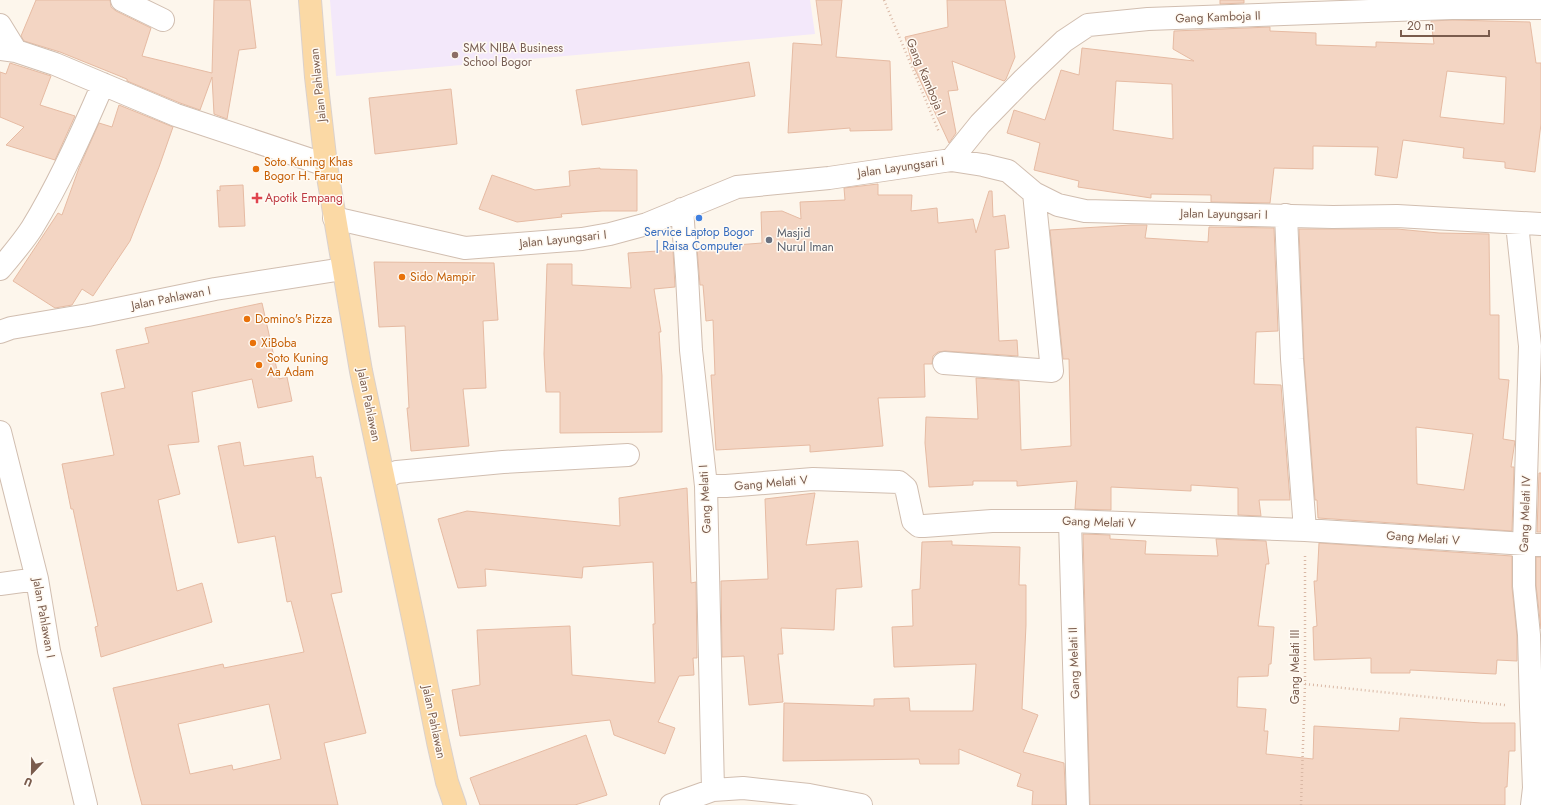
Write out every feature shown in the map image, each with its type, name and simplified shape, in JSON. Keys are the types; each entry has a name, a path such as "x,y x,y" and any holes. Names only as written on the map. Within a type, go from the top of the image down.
{"main road":[{"name":"Jalan Pahlawan","path":"310,0 316,77 326,165 361,371 438,742 447,782 455,805"}],"street":[{"path":"122,0 163,20"},
{"name":"Gang Kamboja II","path":"951,160 980,124 1024,79 1064,41 1088,25 1148,19 1452,8 1541,8"},
{"path":"0,25 8,50 55,64 176,116 326,165"},
{"path":"0,269 31,229 58,183 81,136 103,84"},
{"name":"Jalan Layungsari I","path":"334,218 465,248 582,238 603,235 647,224 737,187 829,178 951,160 1008,171 1034,194 1058,205 1084,211 1333,217 1397,216 1517,224 1541,224"},
{"path":"944,363 1052,371 1034,194"},
{"name":"Gang Melati I","path":"682,209 691,350 706,486 713,790"},
{"path":"1286,215 1292,359 1305,530"},
{"name":"Gang Melati IV","path":"1517,224 1530,346 1532,545 1524,586 1529,635 1534,788 1532,805"},
{"name":"Jalan Pahlawan I","path":"4,326 88,314 215,289 343,269"},
{"name":"Jalan Pahlawan I","path":"0,432 37,579 49,651 86,805"},
{"path":"384,478 397,472 503,462 628,455"},
{"name":"Gang Melati V","path":"706,486 726,486 813,479 898,482 906,488 913,521 918,526 992,521 1070,521 1305,530 1532,545"},
{"name":"Gang Melati II","path":"1070,521 1078,805"},
{"path":"0,584 37,579"},
{"path":"671,805 713,790 743,788 802,794 861,805"}],"path":[{"name":"Gang Kamboja I","path":"884,0 951,160"},
{"name":"Gang Melati III","path":"1301,805 1305,684 1305,530"},
{"path":"1305,684 1531,707"}],"shaded area":[{"name":"SMK NIBA Business School Bogor","path":"330,0 810,0 815,34 336,76"}],"building":[{"path":"36,0 110,0 111,7 116,11 151,28 142,56 212,73 214,0 250,0 256,48 239,50 227,119 214,114 212,77 200,110 60,52 24,41 21,36"},
{"path":"816,0 842,0 836,57 890,61 892,130 850,131 850,128 788,133 793,43 822,45"},
{"path":"947,0 1005,0 1015,57 1004,81 952,61 958,90 948,91 956,133 949,143 912,63 905,37 948,27"},
{"path":"1220,0 1244,0 1244,3 1220,4"},
{"path":"1452,20 1530,22 1536,63 1541,63 1541,124 1535,172 1505,168 1505,162 1463,158 1464,148 1403,140 1397,178 1375,175 1378,147 1313,146 1313,169 1274,168 1270,203 1211,202 1211,195 1151,194 1151,198 1078,187 1079,181 1034,170 1040,143 1007,133 1014,110 1045,120 1061,70 1079,75 1082,48 1194,61 1173,49 1174,31 1270,27 1270,31 1316,33 1316,45 1376,47 1376,42 1434,44 1431,21","holes":["1447,71 1506,77 1504,124 1440,117","1116,81 1172,84 1173,139 1113,130"]},
{"path":"749,62 755,96 582,125 576,90"},
{"path":"10,63 51,76 40,105 75,116 55,160 6,145 24,127 0,117 0,72 6,74"},
{"path":"451,89 457,144 375,154 369,98"},
{"path":"119,105 173,127 130,241 93,296 82,289 72,305 55,308 13,281 58,213 62,215 79,168 99,123 112,127"},
{"path":"600,168 637,170 637,211 602,211 561,214 562,217 517,222 479,209 492,175 535,190 570,186 569,171"},
{"path":"878,184 878,195 912,195 911,211 937,208 938,223 973,219 976,233 989,191 992,191 993,217 1005,215 1009,248 995,250 999,341 1017,340 1018,356 945,351 938,352 933,356 932,364 924,364 925,397 878,398 883,446 810,452 810,445 716,450 711,375 715,375 713,320 706,321 703,285 700,285 697,248 762,243 761,212 782,211 801,219 800,202 845,200 844,188"},
{"path":"243,185 245,226 219,227 217,190 220,191 220,186"},
{"path":"1147,225 1145,238 1208,242 1209,227 1274,228 1278,331 1256,332 1254,384 1281,385 1290,500 1259,500 1261,516 1238,515 1238,488 1191,485 1191,491 1111,487 1111,510 1075,509 1077,481 1017,486 1017,481 973,481 973,485 929,487 925,443 926,417 978,419 976,378 1019,381 1021,450 1071,446 1069,359 1063,359 1050,230"},
{"path":"1299,229 1397,229 1439,233 1489,234 1490,315 1499,315 1499,379 1509,380 1503,439 1515,441 1511,467 1514,467 1512,531 1318,518 1317,500 1315,500 1304,358","holes":["1416,427 1473,434 1464,490 1417,484"]},
{"path":"673,250 675,287 654,289 661,332 659,332 662,376 662,432 560,433 560,392 546,392 544,354 547,264 572,264 572,285 631,288 628,253"},
{"path":"374,262 494,263 498,320 483,321 486,388 463,389 469,446 411,451 407,408 409,408 405,326 379,327"},
{"path":"262,303 279,379 287,377 292,401 258,408 252,379 192,392 199,442 168,445 180,494 158,500 177,591 202,583 212,622 101,657 95,627 98,626 62,464 114,455 101,393 125,388 116,350 149,343 145,328"},
{"path":"240,442 244,466 313,456 316,478 321,477 342,592 331,594 366,733 324,743 338,805 142,805 113,688 223,664 224,668 304,652 291,601 287,602 275,536 238,543 218,446","holes":["269,704 281,759 233,770 232,765 190,774 178,724"]},
{"path":"1539,473 1541,473 1541,532 1537,532"},
{"path":"687,488 691,583 696,582 697,658 693,658 694,675 679,676 658,722 675,728 665,754 614,735 610,720 460,736 452,690 480,685 477,630 570,626 572,675 655,683 653,562 583,567 582,578 485,569 486,586 458,588 438,519 467,511 620,526 619,498"},
{"path":"815,493 806,545 858,541 862,587 836,589 834,630 781,628 783,654 778,654 783,702 749,705 744,656 722,657 721,581 768,579 765,499"},
{"path":"1083,534 1110,535 1110,539 1146,541 1145,554 1218,556 1216,539 1266,541 1269,564 1266,564 1258,626 1274,627 1271,664 1269,664 1268,676 1238,677 1237,707 1266,709 1264,731 1268,731 1266,754 1313,759 1314,726 1399,731 1400,718 1482,723 1515,723 1515,751 1509,751 1507,787 1505,787 1505,805 1090,805"},
{"path":"952,541 952,545 1020,547 1019,585 1026,585 1026,625 1022,709 1038,715 1023,752 1064,763 1066,805 1032,805 1033,791 1017,786 1021,774 959,749 959,764 920,764 919,759 783,761 784,703 874,706 874,699 909,698 910,711 973,711 976,664 894,667 892,627 913,626 912,590 920,589 922,542"},
{"path":"1319,543 1512,556 1512,587 1517,636 1517,661 1497,660 1496,674 1410,670 1410,673 1371,673 1371,658 1314,660 1313,627 1317,626 1314,581 1317,581"},
{"path":"1536,557 1541,557 1541,629 1536,585"},
{"path":"586,735 607,795 575,805 480,805 470,778"}],"place":[{"name":"SMK NIBA Business School Bogor","path":"455,55"},
{"name":"Soto Kuning Khas Bogor H. Faruq","path":"256,169"},
{"name":"Apotik Empang","path":"257,198"},
{"name":"Service Laptop Bogor | Raisa Computer","path":"699,218"},
{"name":"Masjid Nurul Iman","path":"769,240"},
{"name":"Sido Mampir","path":"402,277"},
{"name":"Domino's Pizza","path":"247,319"},
{"name":"XiBoba","path":"253,343"},
{"name":"Soto Kuning Aa Adam","path":"259,365"}]}
